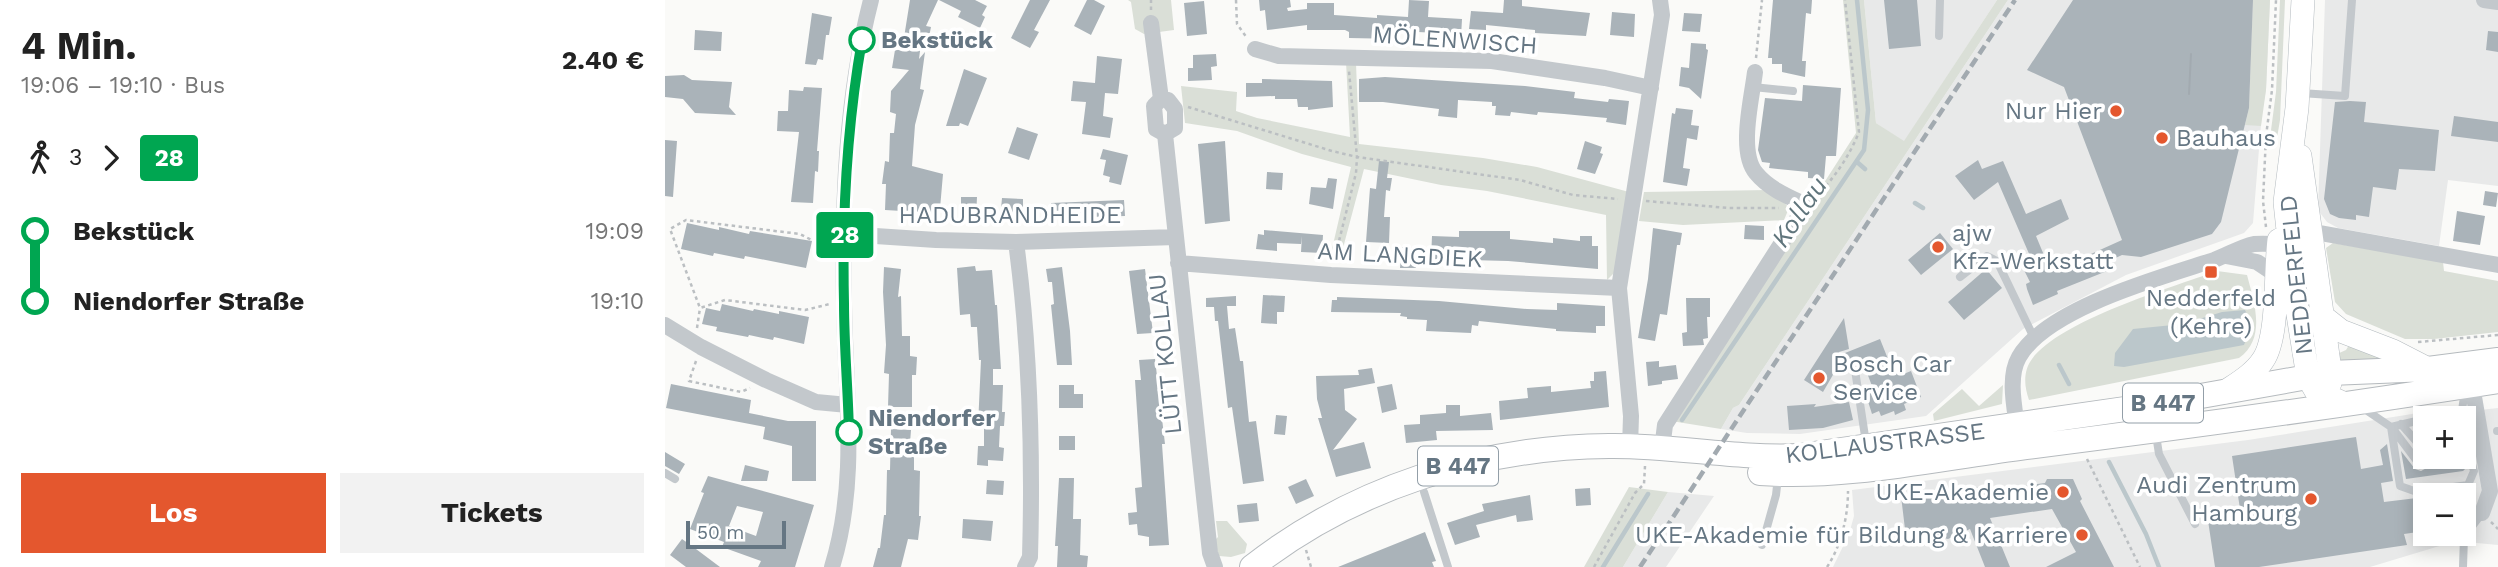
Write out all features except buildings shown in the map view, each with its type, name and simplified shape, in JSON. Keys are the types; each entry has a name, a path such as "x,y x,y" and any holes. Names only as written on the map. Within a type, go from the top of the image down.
{"main road":[{"name":"NEDDERFELD","path":"2303,0 2298,100 2285,202 2284,245 2295,296 2320,381"},
{"name":"NEDDERFELD","path":"2298,100 2301,172 2322,316 2320,381"},
{"path":"2225,392 2257,369 2267,352 2271,342 2276,273 2284,245 2299,247 2311,244"},
{"path":"2322,316 2341,331 2393,351 2428,369"},
{"name":"KOLLAUSTRASSE","path":"1252,567 1332,514 1410,481 1454,467 1505,456 1580,447 1630,447 1778,457 1867,448 2225,392 2498,360"},
{"path":"2303,411 2320,381 2350,404"},
{"name":"KOLLAUSTRASSE","path":"1277,567 1308,558 1352,521 1424,492 1491,474 1546,464 1595,461 1778,474 1846,471 2303,411 2498,381"}],"street":[{"path":"832,567 849,481 843,301 851,116 857,67 871,0"},
{"path":"1630,447 1631,416 1619,288 1662,15 1660,0"},
{"path":"2484,0 2498,2"},
{"name":"LÜTT KOLLAU","path":"1151,23 1168,104 1156,103 1153,109 1156,129 1165,134 1210,553 1215,567"},
{"name":"MÖLENWISCH","path":"1255,48 1279,56 1492,61 1605,78 1651,88"},
{"path":"1662,449 1665,425 1804,207 1779,192 1756,173 1749,160 1747,147 1754,79"},
{"path":"2311,244 2320,233 2498,265"},
{"name":"HADUBRANDHEIDE","path":"845,234 1016,242 1176,237"},
{"path":"1016,242 1031,391 1030,557 1025,567"},
{"path":"1999,451 2017,426 2013,388 2015,366 2034,338 2084,308 2146,282 2254,244 2284,245"},
{"path":"2226,256 2257,262 2276,273 2295,296"},
{"name":"AM LANGDIEK","path":"1178,263 1331,275 1619,288"},
{"path":"665,324 697,345 766,380 816,402 848,405"},
{"path":"2469,385 2490,491 2482,513"}],"lane":[{"path":"1939,36 1940,0"},
{"path":"2298,100 2345,96 2352,0"},
{"path":"1754,79 1793,91"},
{"path":"1960,276 1987,256 1997,261 2034,338"},
{"path":"1855,370 1867,448"},
{"path":"2464,406 2469,385"},
{"path":"2350,404 2391,427 2413,457"},
{"path":"2391,427 2413,422"},
{"path":"2401,424 2413,437"},
{"path":"2391,427 2400,486 2417,492 2468,485 2473,469"},
{"path":"2156,431 2159,454 2195,524"},
{"path":"665,473 675,480"},
{"path":"1762,545 1776,495 1778,474"},
{"path":"1424,492 1448,567"},
{"path":"2463,567 2463,537 2482,513"}],"path":[{"path":"1237,0 1237,24 1255,48"},
{"path":"1754,79 1762,0"},
{"path":"1168,104 1184,106 1357,157 1520,180 1573,195 1729,208 1804,207 1826,186 1853,146 1859,132 1845,0"},
{"path":"2264,223 2266,136 2272,90 2276,0"},
{"path":"1331,275 1356,173 1348,56"},
{"path":"665,232 686,220 800,234 844,258"},
{"path":"670,229 700,308 697,345 689,381 741,392 766,380"},
{"path":"700,308 725,300 805,310 843,301"},
{"path":"2409,342 2498,335"},
{"path":"2078,440 2140,567"},
{"path":"1827,567 1834,556 1848,510 1846,471"},
{"path":"1594,567 1635,494 1644,484 1645,475"}],"shaded area":[{"path":"1128,0 1171,0 1174,30 1144,34 1135,29 1131,2"},
{"path":"1843,0 1864,0 1876,123 1904,141 1997,0 2008,0 1721,429 1671,421 1856,133"},
{"path":"1864,0 1997,0 1904,142 1876,123"},
{"path":"2008,0 2270,0 2266,90 2253,223 2244,233 2126,275 2023,329 1926,416 1800,434 1747,433 1721,429 1733,408 1739,405"},
{"path":"2253,0 2270,0 2266,90 2261,126 2245,125 2249,108"},
{"path":"2280,0 2285,0 2280,120 2277,138 2270,138 2276,92"},
{"path":"2325,0 2498,0 2498,186 2448,180 2439,246 2338,228 2327,222 2318,210"},
{"path":"1346,62 1356,63 1359,144 1537,167 1629,192 1616,271 1607,280 1606,215 1364,169 1339,263 1329,262 1351,167 1302,154 1237,131 1185,123 1181,86 1237,92 1236,111 1257,118 1350,137"},
{"path":"1768,190 1789,208 1784,220 1683,225 1639,221 1644,192"},
{"path":"2333,243 2443,262 2444,271 2498,281 2498,332 2434,339 2405,339 2346,314 2335,302 2326,248"},
{"path":"2217,271 2247,275 2253,297 2256,330 2248,350 2239,358 2029,400 2025,384 2027,368 2046,345 2091,318"},
{"path":"2245,310 2249,327 2244,345 2124,367 2114,366 2115,353 2133,329 2183,324 2222,312"},
{"path":"2351,342 2391,359 2338,363 2337,354 2346,350"},
{"path":"2003,385 2002,404 1934,421 1933,414 1962,389 1979,406"},
{"path":"2498,408 2498,545 2476,543 2476,483 2413,483 2413,546 2439,546 2370,567 1833,567 1849,534 1854,516 1852,490 2248,440 2413,414 2413,469 2476,469 2476,410"},
{"path":"1629,487 1668,492 1623,567 1584,567"},
{"path":"1668,492 1714,496 1666,567 1623,567"},
{"path":"1216,521 1227,521 1247,544 1245,553 1231,557 1219,556 1214,541 1218,537"}],"waterway":[{"name":"Kollau","path":"1682,420 1864,150 1868,110 1857,0"},
{"path":"1857,162 1865,169"},
{"path":"1915,203 1923,208"},
{"path":"2059,365 2069,384"},
{"path":"2109,462 2146,534 2159,567"},
{"name":"Kollau","path":"1603,567 1648,494"}],"tram line":[{"path":"2189,94 2191,54"}],"railway":[{"path":"1640,567 2015,0"}],"bus line":[{"name":"28","path":"849,432 843,301 845,234 851,116 862,40"}],"place":[{"name":"Bekstück","path":"862,40"},
{"name":"Nur Hier","path":"2116,111"},
{"name":"Bauhaus","path":"2162,138"},
{"name":"ajw Kfz-Werkstatt","path":"1938,247"},
{"name":"Nedderfeld (Kehre)","path":"2211,272"},
{"name":"Bosch Car Service","path":"1819,378"},
{"name":"Niendorfer Straße","path":"849,432"},
{"name":"UKE-Akademie","path":"2063,492"},
{"name":"Audi Zentrum Hamburg","path":"2311,499"},
{"name":"UKE-Akademie für Bildung & Karriere","path":"2082,535"}]}
